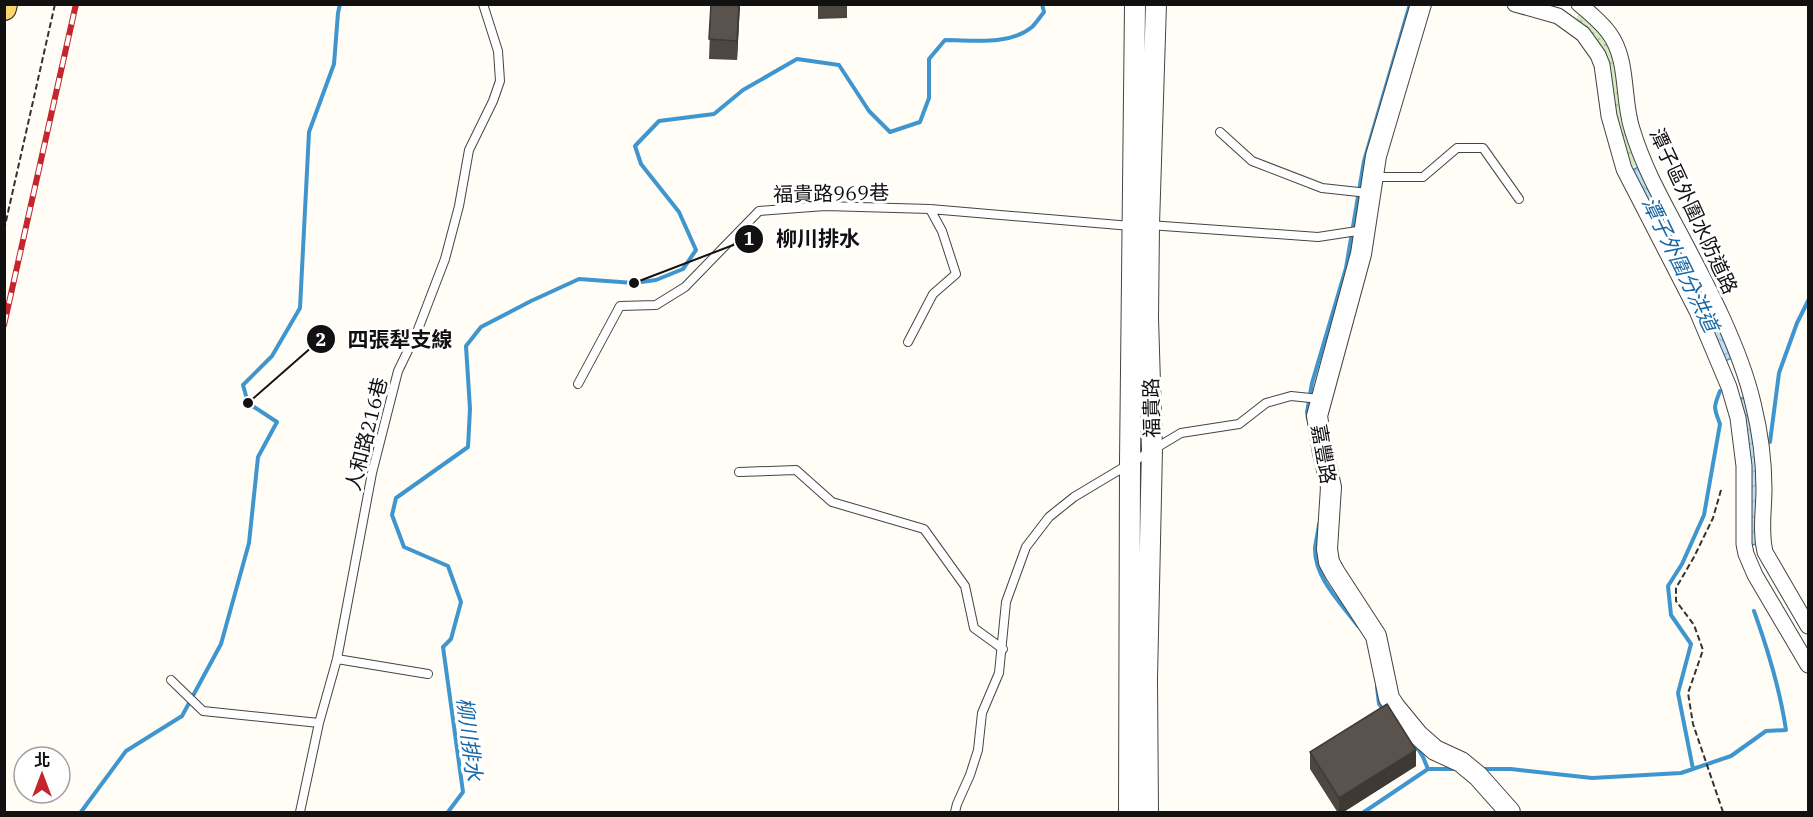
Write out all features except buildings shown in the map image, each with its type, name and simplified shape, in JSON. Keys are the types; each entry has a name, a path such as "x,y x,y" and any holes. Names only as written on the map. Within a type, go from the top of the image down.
{"street":[{"name":"福貴路","path":"1135,4 1141,226 1149,318 1152,449 1147,679 1148,813"},
{"name":"福貴路","path":"1129,813 1130,462 1141,226 1156,4"},
{"name":"嘉豐路","path":"1421,4 1376,156 1361,254 1317,416 1331,487 1327,549 1329,562 1335,573 1376,636 1389,698 1418,735 1435,750 1461,762 1478,776 1502,807"},
{"name":"潭子區外圍水防道路","path":"1515,4 1546,12 1565,20 1583,34 1598,55 1602,65 1609,116 1624,169 1697,311 1727,382 1738,418 1744,466 1746,554 1755,574 1809,665"},
{"path":"1565,20 1573,4"},
{"name":"潭子區外圍水防道路","path":"1579,4 1602,25 1614,42 1622,69 1630,125 1646,170 1706,286 1744,375 1753,402 1762,449 1764,486 1762,540 1765,552 1809,627"},
{"path":"1727,382 1744,375"},
{"path":"1755,574 1771,565"}],"lane":[{"name":"人和路216巷","path":"300,813 319,723 337,659 372,472 398,371 417,332 445,259 459,206 468,150 493,101 500,81 498,51 483,4"},
{"path":"1220,132 1252,161 1322,188 1371,185 1423,177 1457,148 1483,147 1519,199"},
{"name":"福貴路969巷","path":"578,384 620,306 656,305 685,287 759,211 825,206 930,209 1318,237 1364,230"},
{"path":"908,342 933,294 956,274 942,231 930,209"},
{"path":"955,813 978,750 982,713 999,673 1006,602 1026,547 1049,518 1074,497 1181,433 1239,424 1266,403 1291,396 1320,399"},
{"path":"738,472 796,471 832,502 924,529 965,586 974,628 1003,649"},
{"path":"337,659 428,674"},
{"path":"171,680 203,711 319,723"}],"path":[{"path":"4,230 56,4"},
{"path":"1722,490 1713,518 1695,557 1676,588 1676,601 1695,625 1703,650 1688,693 1693,724 1723,813"}],"green space":[{"path":"1579,13 1584,13 1612,47 1640,164 1629,169 1622,149 1606,66 1576,20"}],"water":[{"name":"潭子外圍分洪道","path":"1640,166 1734,357 1723,362 1630,171"},
{"path":"1747,396 1756,437 1760,544 1749,545 1737,400"}],"waterway":[{"path":"81,812 126,751 182,716 221,644 249,543 258,457 277,422 248,403 243,385 272,356 300,308 309,132 334,64 340,4"},
{"name":"柳川排水","path":"448,812 463,792 443,647 451,639 461,602 448,566 404,547 392,515 396,498 468,447 470,409 466,346 481,327 579,279 634,283 656,280 683,269 696,250 679,212 641,164 635,146 659,121 714,114 743,90 797,59 839,65 869,111 890,132 920,122 929,98 929,59 945,40 990,41 1013,37 1034,25 1044,12 1042,4"},
{"path":"1308,419 1312,383 1346,268 1364,161 1410,4"},
{"path":"1770,442 1779,373 1797,323 1808,301"},
{"path":"1693,769 1678,693 1691,644 1671,615 1668,586 1682,564 1704,515 1720,424 1715,408 1720,391"},
{"path":"1319,524 1315,548 1319,570 1330,590 1358,626"},
{"path":"1480,769 1511,769 1592,778 1681,773 1731,756 1766,731 1786,730 1773,670 1754,611"},
{"path":"1377,687 1379,704 1384,710"},
{"path":"1364,812 1428,769 1415,744"},
{"path":"1428,769 1458,769"}],"railway":[{"path":"4,325 76,4"}],"place":[{"name":"柳川排水","path":"634,283"},
{"name":"四張犁支線","path":"248,403"}]}
